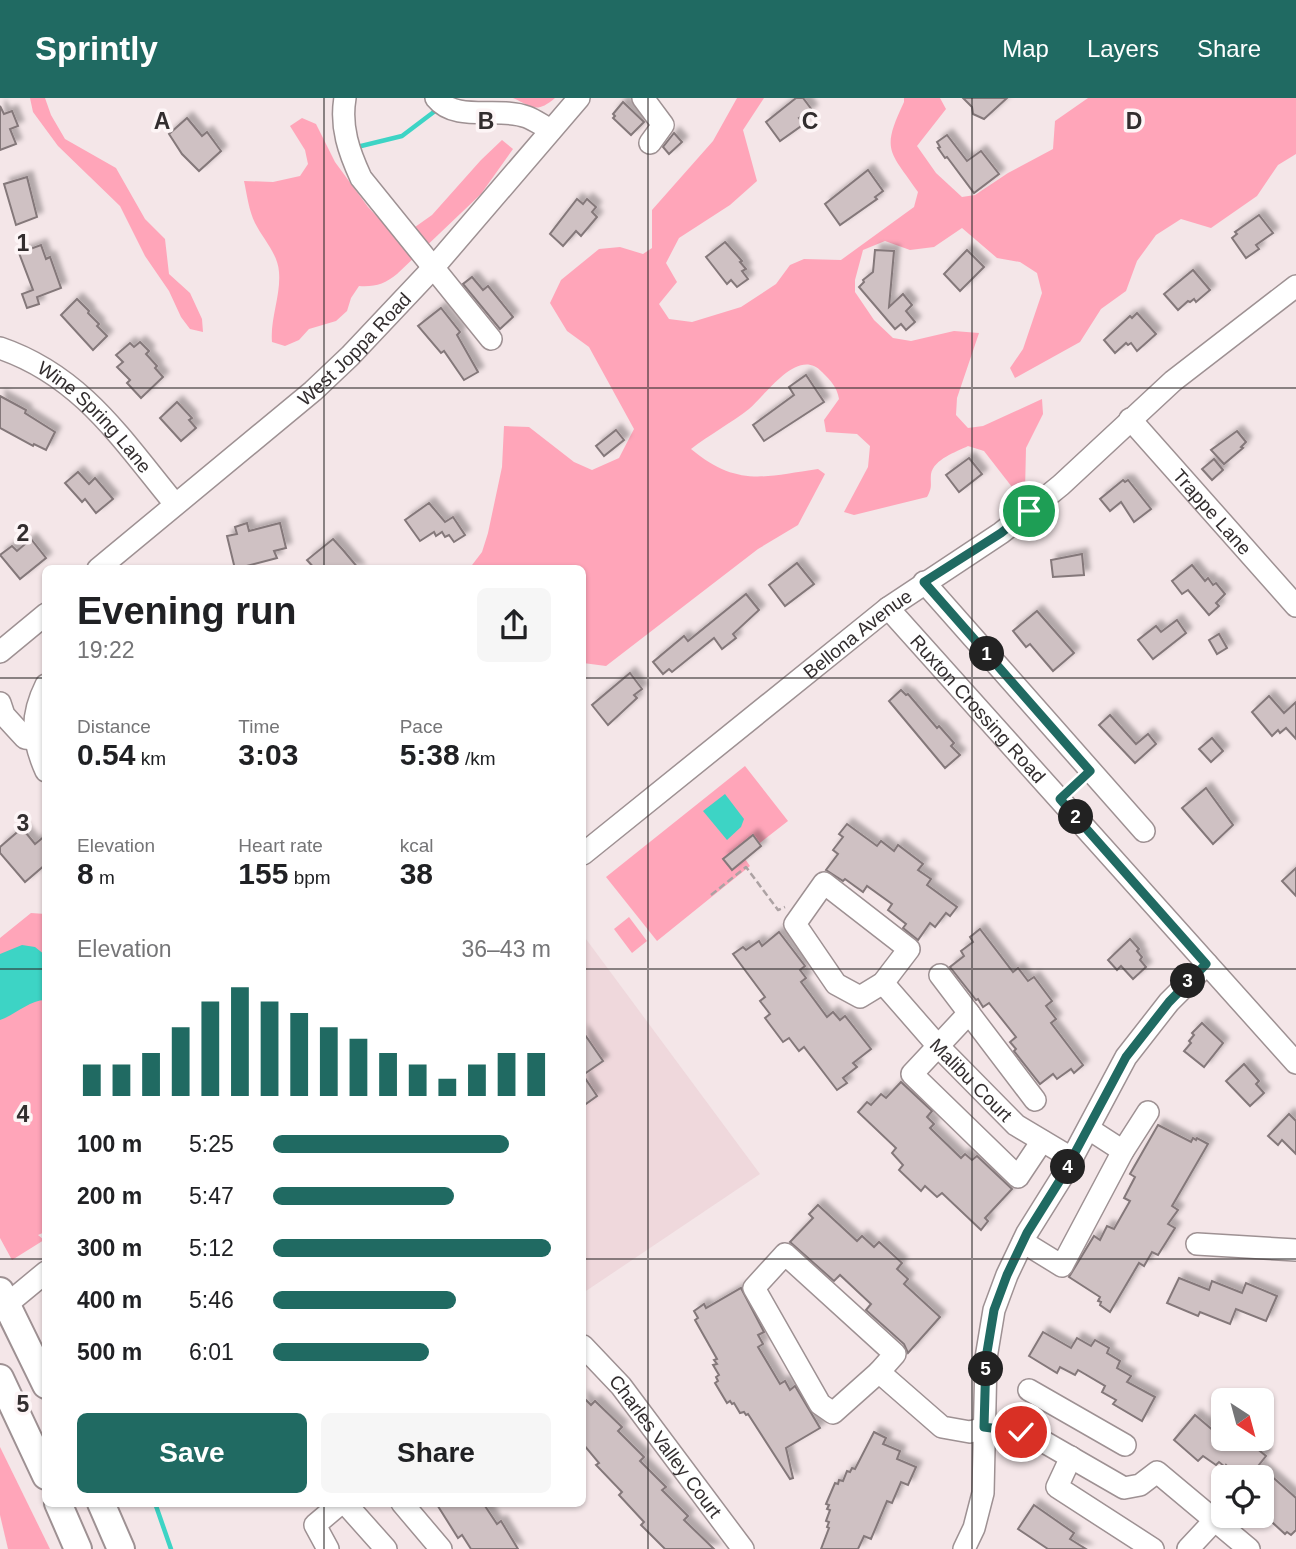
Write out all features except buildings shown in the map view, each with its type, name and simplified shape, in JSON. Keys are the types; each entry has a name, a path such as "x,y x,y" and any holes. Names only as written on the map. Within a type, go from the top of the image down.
{"main road":[{"path":"2,1302 42,1377"},
{"path":"0,1378 9,1407 42,1469"},
{"path":"60,1507 78,1549"},
{"path":"102,1507 121,1549"}],"street":[{"path":"345,98 342,112 345,134 361,178 491,339"},
{"name":"West Joppa Road","path":"103,565 336,369 434,267 579,98"},
{"path":"643,98 663,125 650,142"},
{"path":"443,104 526,116 551,130"},
{"name":"Bellona Avenue","path":"586,852 888,608 1001,533 1029,511 1061,485 1173,381 1296,286"},
{"name":"Wine Spring Lane","path":"0,348 42,367 80,393 111,424 175,504"},
{"name":"Trappe Lane","path":"1130,419 1296,606"},
{"path":"924,582 1144,831"},
{"name":"Ruxton Crossing Road","path":"888,608 1296,1063"},
{"path":"0,652 42,617"},
{"path":"34,739 25,738 4,715 0,704 41,695 34,739 42,760"},
{"path":"824,883 909,950 883,983 860,997 836,984 794,924 824,883"},
{"path":"964,1549 974,1528 983,1493 986,1358 994,1310 1007,1275 1023,1241 1073,1159 1126,1057 1169,1002 1206,964"},
{"path":"940,975 1035,1100"},
{"name":"Malibu Court","path":"883,983 938,1046 1016,1125 1073,1159"},
{"path":"969,1013 912,1074 1018,1177 1042,1141"},
{"path":"1023,1241 1062,1266 1123,1151 1148,1112"},
{"path":"1089,1129 1123,1151"},
{"path":"1197,1244 1296,1250"},
{"path":"785,1254 895,1354 879,1372 833,1413 820,1404 754,1288 785,1254"},
{"path":"2,1302 42,1275"},
{"name":"Charles Valley Court","path":"586,1349 621,1386 743,1549"},
{"path":"879,1372 942,1427 970,1432 984,1427 1032,1435 1124,1488 1140,1485 1157,1472 1211,1518"},
{"path":"1028,1390 1125,1445"},
{"path":"1099,1429 1058,1487 1153,1549"},
{"path":"328,1549 314,1525 338,1507"},
{"path":"347,1507 386,1549"},
{"path":"405,1507 441,1549"},
{"path":"1188,1549 1211,1524"},
{"path":"1223,1528 1249,1549"}],"path":[{"path":"711,895 746,867 775,905"}],"shaded area":[{"path":"30,98 45,98 65,139 116,168 145,219 165,239 169,274 190,293 202,319 203,332 190,329 181,317 169,291 145,256 120,206 58,146 33,112"},
{"path":"513,98 555,98 543,106 534,107"},
{"path":"737,98 764,98 743,130 757,181 730,205 679,238 666,263 677,282 659,304 669,319 692,322 741,307 776,284 790,265 804,259 841,260 914,207 918,192 891,150 892,131 904,98 940,98 946,109 917,146 936,173 962,197 975,195 1008,173 1053,149 1055,121 1088,98 1296,98 1296,154 1278,165 1257,196 1211,228 1181,219 1156,235 1137,261 1126,291 1101,309 1080,342 1015,378 1010,368 1023,349 1042,293 1037,273 1020,262 997,258 962,228 934,247 910,250 885,241 863,250 855,280 855,292 874,320 893,338 911,341 954,331 979,333 957,398 956,415 968,428 983,426 1042,399 1043,414 1026,448 1025,491 1019,496 984,451 968,446 936,464 931,474 931,488 927,497 854,515 844,512 868,467 870,446 857,434 826,432 824,420 839,399 831,381 822,372 813,366 803,365 783,376 749,409 691,449 707,461 737,474 766,476 818,469 825,474 798,525 758,549 606,666 586,663 586,565 472,565 482,552 488,533 502,467 504,426 529,427 574,462 592,470 619,458 634,429 589,347 567,331 550,303 561,280 599,249 620,247 643,254 652,248 652,210 713,141"},
{"path":"302,118 316,124 335,162 368,207 398,239 432,215 502,140 513,149 481,194 397,274 380,284 359,286 347,311 336,321 309,329 299,340 285,346 272,342 279,281 278,265 253,218 244,181 273,182 300,176 308,164 305,150 290,126"},
{"path":"745,766 788,821 743,856 750,866 657,941 606,877"},
{"path":"31,913 42,914 42,1233 38,1235 42,1241 12,1260 0,1238 0,938"},
{"path":"629,917 647,941 632,953 614,929"},
{"path":"586,939 760,1174 586,1291"},
{"path":"0,1447 50,1549 8,1549 0,1515"}],"water":[{"path":"725,794 744,819 741,827 727,840 703,811"},
{"path":"22,945 35,947 42,953 42,1000 0,1020 0,954"}],"waterway":[{"path":"357,147 402,136 439,108"},
{"path":"156,1507 171,1549"}],"route":[{"path":"1021,1432 984,1427 986,1358 990,1330 1007,1275 1027,1233 1062,1177 1126,1057 1169,1002 1206,964 1060,799 1090,771 924,582 1001,533 1029,511"}]}
